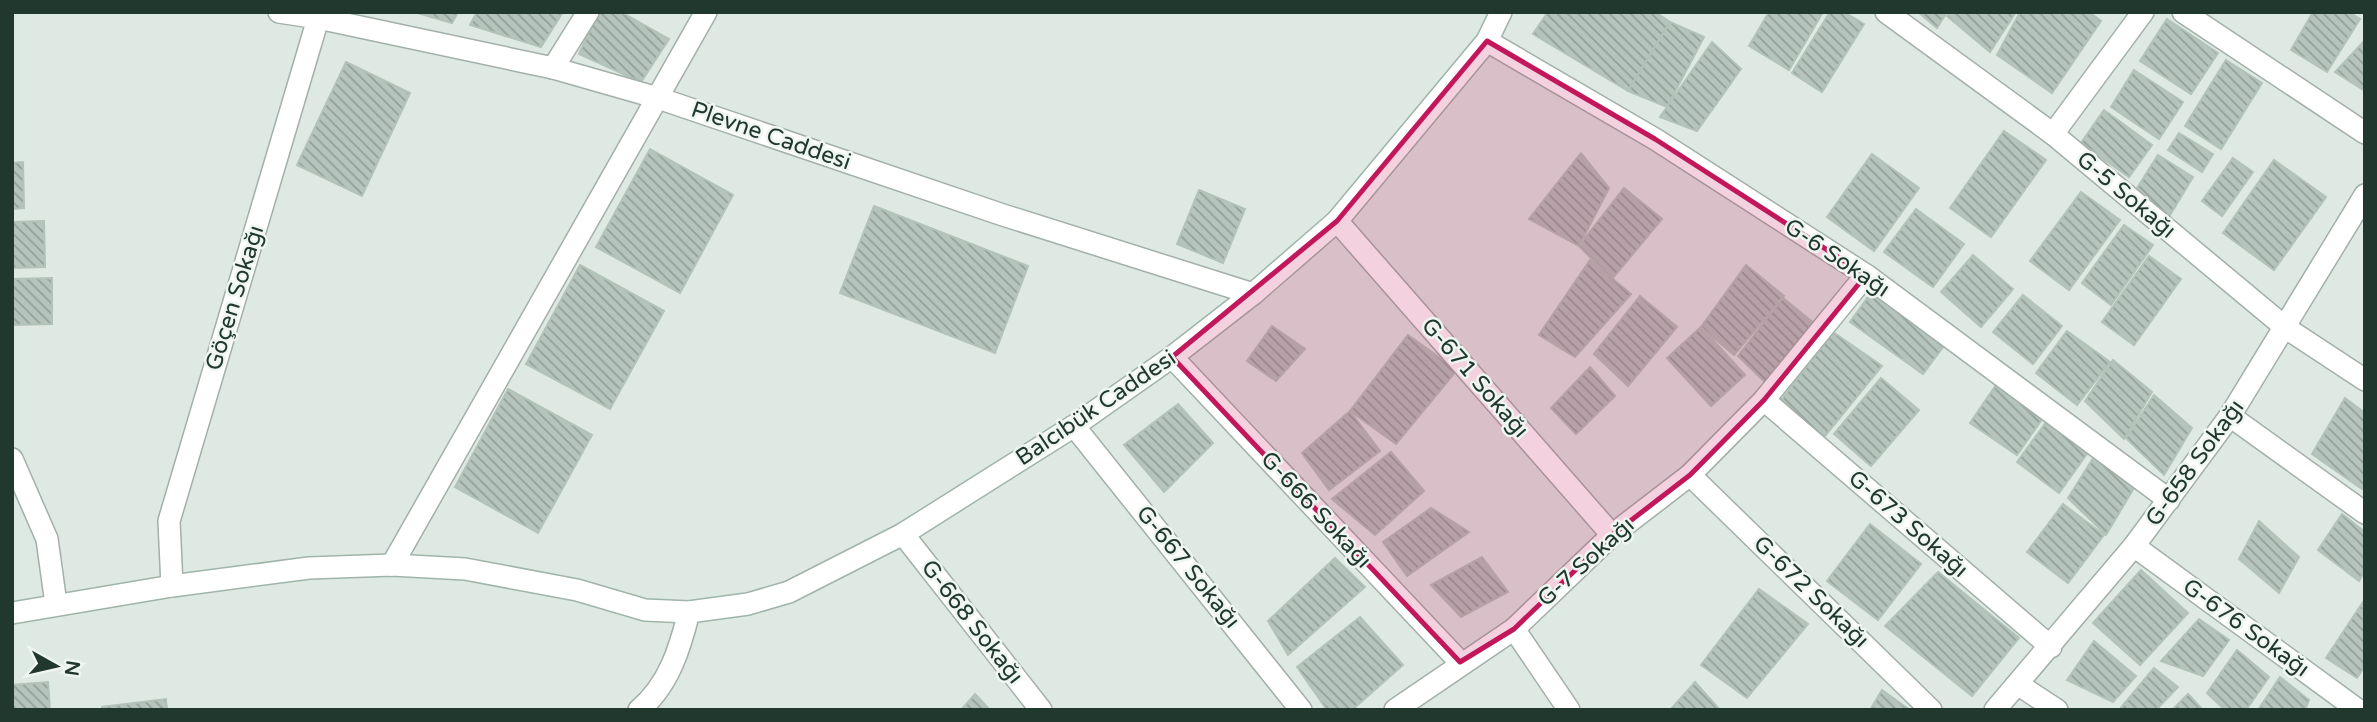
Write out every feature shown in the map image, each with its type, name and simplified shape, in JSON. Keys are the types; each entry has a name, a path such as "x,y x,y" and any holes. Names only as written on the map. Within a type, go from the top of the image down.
{"street":[{"name":"Plevne Caddesi","path":"279,12 319,15 553,68 658,98 1003,215 1253,294"},
{"path":"553,68 588,12"},
{"path":"392,565 706,12"},
{"name":"Balcıbük Caddesi","path":"12,613 172,586 309,568 392,565 465,569 577,590 645,610 689,612 748,604 789,592 903,534 1073,426 1172,357 1253,294 1337,221 1487,41 1501,12"},
{"name":"G-5 Sokağı","path":"1886,12 2053,134 2286,328 2365,380"},
{"path":"2053,134 2143,12"},
{"path":"2183,12 2365,133"},
{"name":"Göçen Sokağı","path":"172,586 169,521 319,15"},
{"name":"G-6 Sokağı","path":"1487,41 1655,139 1866,275 2169,500"},
{"name":"G-658 Sokağı","path":"1996,710 2134,546 2230,416 2365,195"},
{"name":"G-671 Sokağı","path":"1337,221 1612,535"},
{"name":"G-7 Sokağı","path":"1395,710 1460,663 1514,629 1612,535 1690,475 1765,400 1866,275"},
{"name":"G-666 Sokağı","path":"1172,357 1460,663"},
{"name":"G-673 Sokağı","path":"1765,400 2051,647"},
{"path":"2230,416 2365,513"},
{"name":"G-667 Sokağı","path":"1073,426 1301,710"},
{"path":"12,460 47,539 56,604"},
{"name":"G-672 Sokağı","path":"1690,475 1931,710"},
{"name":"G-668 Sokağı","path":"903,534 1041,710"},
{"name":"G-676 Sokağı","path":"2134,546 2358,710"},
{"path":"639,710 666,678 681,645 689,612"},
{"path":"1514,629 1569,710"},
{"path":"2019,685 2057,710"}],"highlighted area":[{"path":"1487,41 1655,139 1866,275 1764,400 1690,475 1612,535 1514,629 1460,662 1172,357 1337,221"}],"building":[{"path":"414,12 458,12 452,23"},
{"path":"477,12 563,12 541,47 470,25"},
{"path":"598,12 621,12 669,39 641,82 579,54"},
{"path":"1548,12 1655,12 1670,22 1628,91 1533,34"},
{"path":"1769,12 1823,12 1789,70 1749,46"},
{"path":"1830,12 1844,12 1864,24 1822,92 1792,73"},
{"path":"1918,12 1947,12 1937,28"},
{"path":"1950,12 2016,12 1990,52 1947,16"},
{"path":"2020,12 2089,12 2101,21 2052,93 1997,55"},
{"path":"2313,12 2349,12 2360,19 2327,72 2291,50"},
{"path":"2167,19 2218,53 2191,94 2140,61"},
{"path":"1670,22 1704,37 1667,107 1628,91"},
{"path":"2365,40 2365,91 2335,72"},
{"path":"1712,42 1741,69 1697,131 1660,117"},
{"path":"2226,60 2262,83 2221,149 2185,126"},
{"path":"346,62 410,93 362,196 297,165"},
{"path":"2134,70 2183,102 2159,139 2111,107"},
{"path":"2104,110 2152,145 2129,177 2081,143"},
{"path":"2004,131 2046,160 1991,237 1950,208"},
{"path":"2179,133 2213,154 2202,172 2168,150"},
{"path":"650,149 733,195 680,293 596,247"},
{"path":"1581,153 1609,188 1579,246 1529,219"},
{"path":"1872,154 1919,188 1874,251 1827,217"},
{"path":"2158,155 2193,177 2170,215 2134,193"},
{"path":"2233,158 2253,172 2222,216 2202,201"},
{"path":"2274,160 2326,197 2274,270 2223,233"},
{"path":"23,162 24,208 12,209 12,163"},
{"path":"1624,188 1662,219 1612,279 1579,246"},
{"path":"1199,190 1245,209 1223,263 1177,244"},
{"path":"2081,192 2120,220 2069,290 2030,261"},
{"path":"874,206 1028,266 995,353 840,293"},
{"path":"1916,209 1964,244 1933,287 1884,252"},
{"path":"44,221 45,267 12,268 12,222"},
{"path":"2124,225 2153,245 2111,305 2082,283"},
{"path":"1973,255 2013,289 1981,327 1941,292"},
{"path":"2149,256 2181,279 2134,345 2102,322"},
{"path":"1590,260 1631,294 1575,357 1539,335"},
{"path":"580,265 664,311 610,409 526,364"},
{"path":"1746,265 1784,296 1734,355 1701,327"},
{"path":"52,278 52,324 12,325 12,279"},
{"path":"1873,290 1946,343 1923,374 1850,322"},
{"path":"2023,295 2062,326 2033,364 1993,332"},
{"path":"1640,296 1677,327 1628,386 1594,354"},
{"path":"1783,298 1821,329 1772,389 1738,356"},
{"path":"1272,326 1305,349 1276,381 1247,361"},
{"path":"1701,327 1745,375 1711,406 1667,358"},
{"path":"2067,331 2110,362 2077,405 2036,373"},
{"path":"1833,332 1882,366 1821,441 1775,408"},
{"path":"1408,335 1457,370 1396,444 1350,411"},
{"path":"2113,360 2152,392 2124,439 2085,401"},
{"path":"1590,367 1615,396 1576,434 1551,408"},
{"path":"1881,378 1919,410 1871,466 1834,434"},
{"path":"1996,385 2043,418 2017,455 1970,423"},
{"path":"508,389 592,435 538,533 455,487"},
{"path":"2154,395 2192,428 2164,475 2126,438"},
{"path":"2345,398 2365,413 2365,484 2362,489 2312,454"},
{"path":"1178,404 1213,443 1164,492 1124,445"},
{"path":"1350,411 1380,451 1329,490 1302,453"},
{"path":"2047,421 2089,451 2059,493 2017,462"},
{"path":"1391,452 1424,491 1375,535 1332,499"},
{"path":"2095,455 2134,488 2106,535 2068,498"},
{"path":"2063,504 2104,535 2068,583 2027,552"},
{"path":"1431,508 1469,532 1407,576 1383,542"},
{"path":"2342,514 2365,532 2365,570 2359,581 2318,550"},
{"path":"2259,521 2299,557 2279,593 2239,559"},
{"path":"1870,524 1921,564 1878,620 1827,581"},
{"path":"1482,557 1508,592 1461,617 1431,585"},
{"path":"1335,558 1365,587 1288,655 1268,621"},
{"path":"2141,570 2188,613 2140,665 2093,623"},
{"path":"1938,572 2019,638 1972,696 1885,626"},
{"path":"1759,589 1808,624 1747,698 1701,665"},
{"path":"2363,602 2365,666 2357,678 2326,658"},
{"path":"1360,617 1403,665 1352,710 1327,710 1297,667"},
{"path":"2199,619 2229,640 2203,676 2161,661"},
{"path":"2094,641 2136,676 2113,702 2067,680"},
{"path":"2237,650 2269,677 2246,710 2225,710 2207,693"},
{"path":"2154,668 2178,687 2156,710 2119,710"},
{"path":"2280,677 2309,700 2305,710 2258,710"},
{"path":"48,682 50,710 12,710 12,685"},
{"path":"1695,682 1720,710 1670,710"},
{"path":"1882,690 1910,710 1870,710"},
{"path":"975,694 990,710 961,710"},
{"path":"2188,694 2203,710 2172,710"},
{"path":"166,699 167,710 102,710 102,707"}]}
